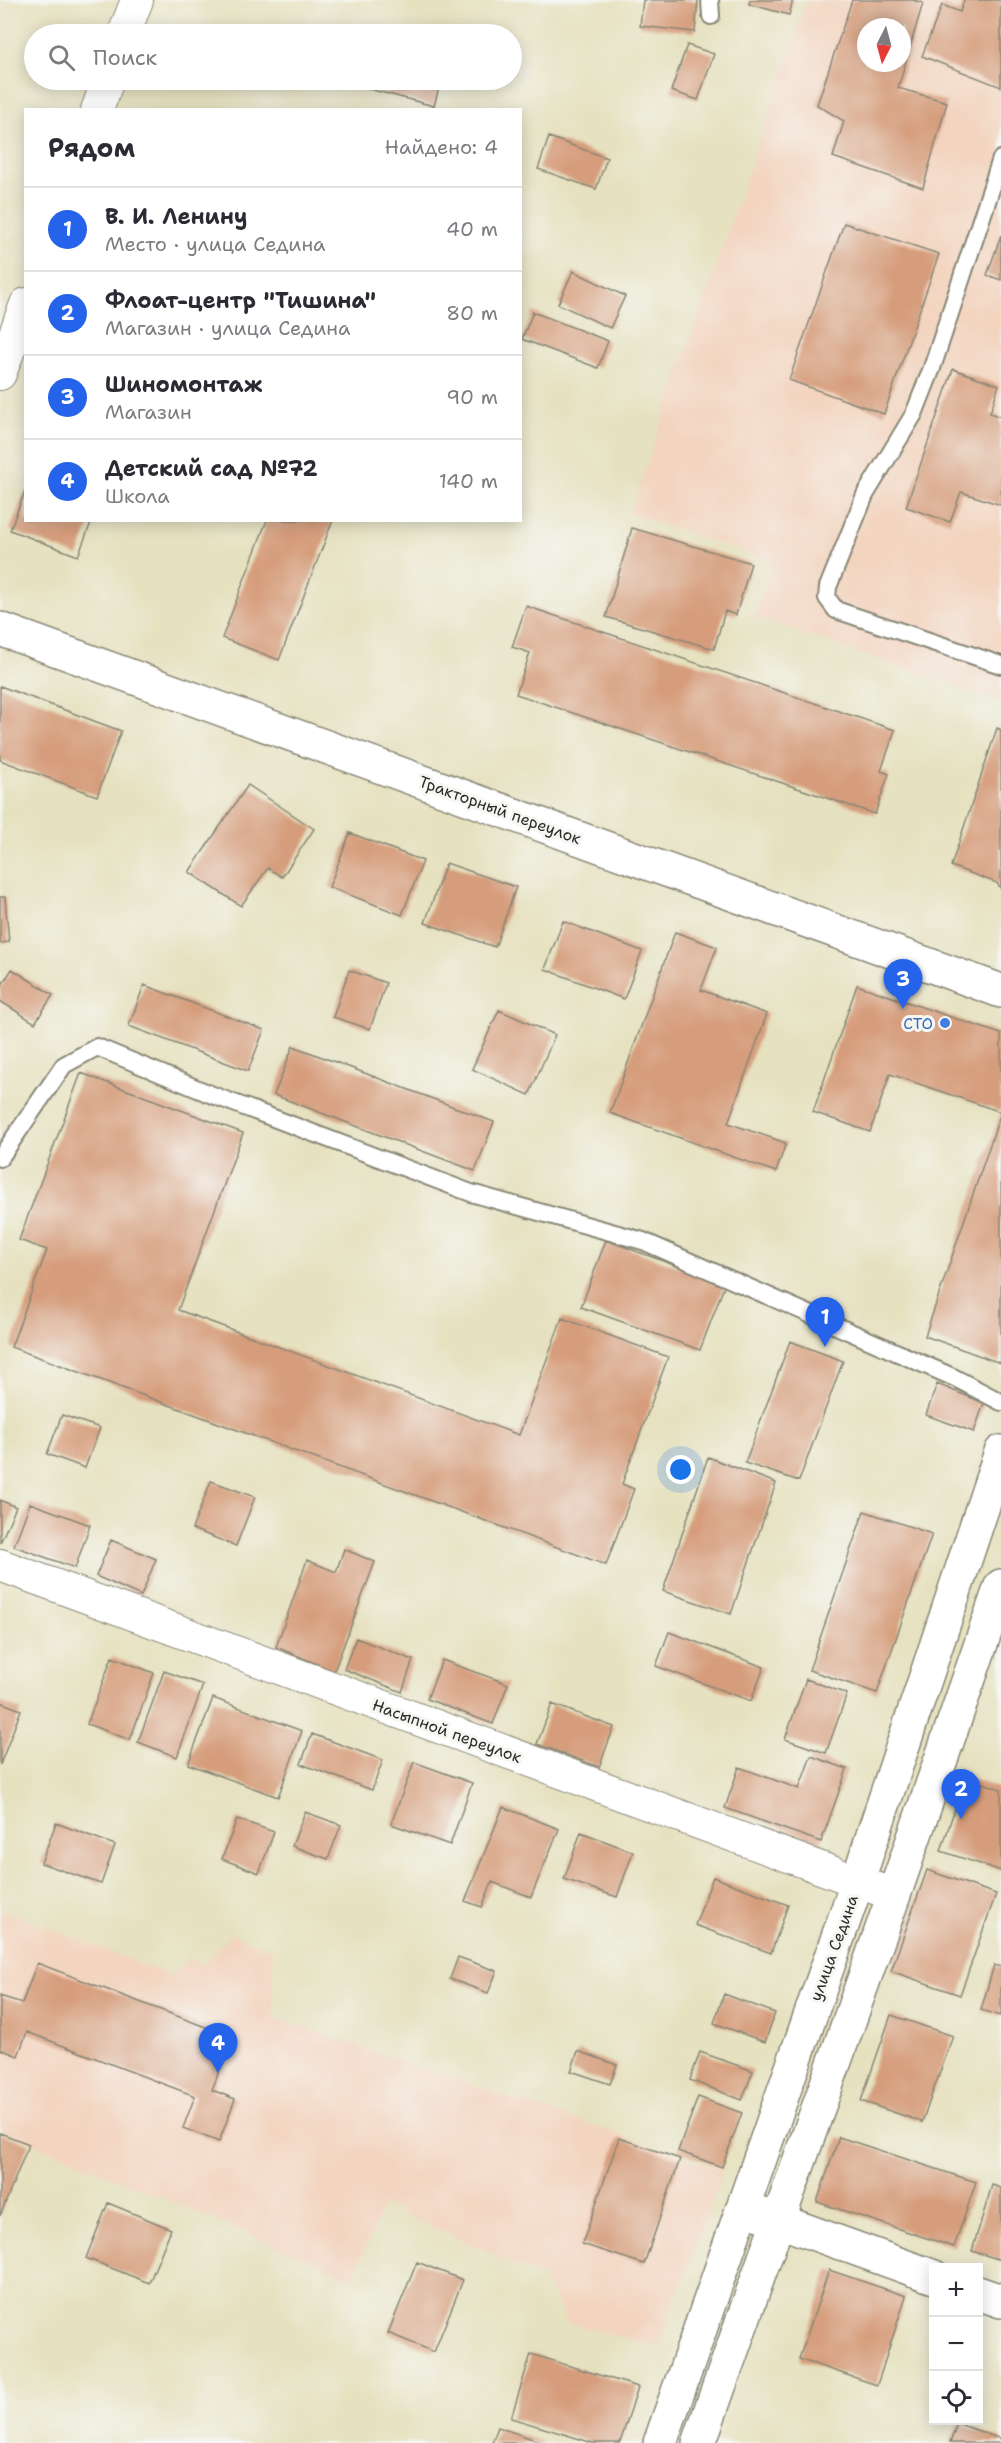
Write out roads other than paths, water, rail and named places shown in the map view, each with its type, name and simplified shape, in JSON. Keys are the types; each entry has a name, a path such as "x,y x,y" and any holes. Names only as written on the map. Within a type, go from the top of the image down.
{"street":[{"path":"128,24 137,0"},
{"path":"98,108 104,90"},
{"path":"0,374 24,309"},
{"name":"Тракторный переулок","path":"0,629 1001,991"},
{"name":"улица Седина","path":"660,2443 857,1883 1001,1452"},
{"name":"Насыпной переулок","path":"0,1565 894,1895"},
{"path":"699,2443 1001,1586"},
{"path":"742,2207 929,2276"},
{"path":"983,2295 1001,2301"}],"lane":[{"path":"1001,159 933,368 909,421 865,495 832,576 827,598 836,610 1001,665"},
{"path":"0,1158 64,1065 97,1047 210,1094 471,1193 643,1241 955,1378 1001,1402"}],"place":[{"name":"Шиномонтаж","path":"903,1009"},
{"name":"СТО","path":"945,1023"},
{"name":"В. И. Ленину","path":"825,1347"},
{"name":"Флоат-центр \"Тишина\"","path":"961,1819"},
{"name":"Детский сад №72","path":"218,2073"}]}
